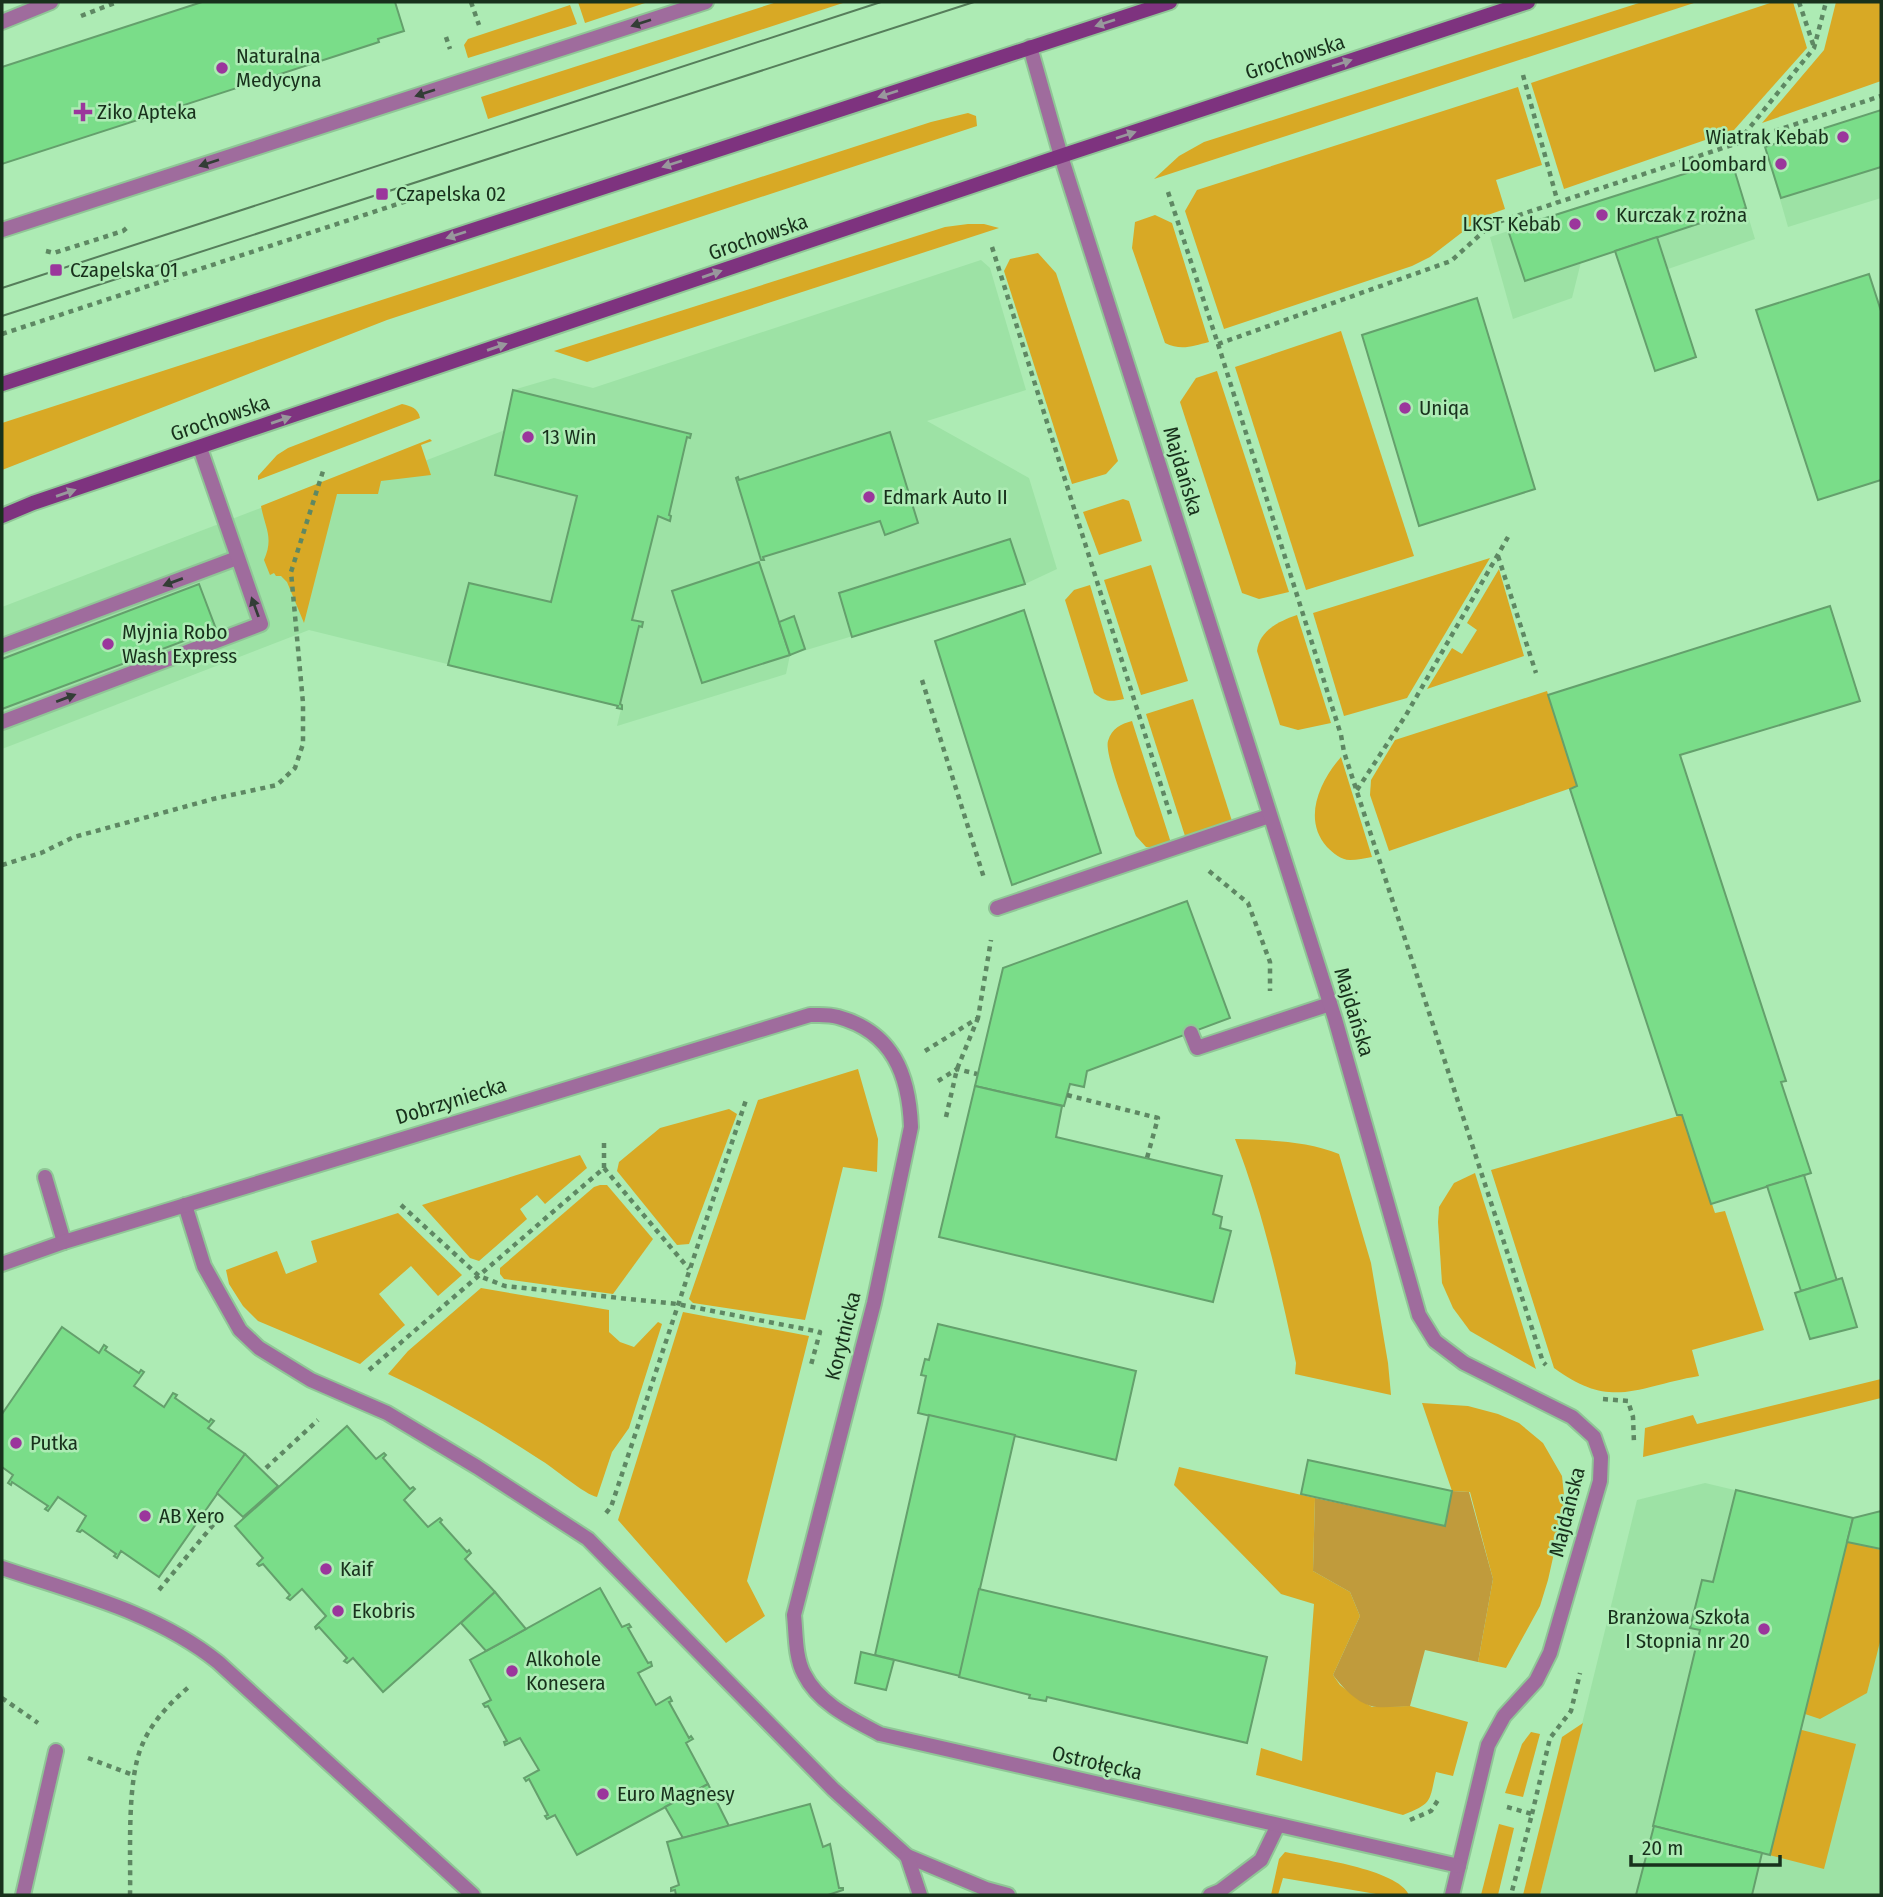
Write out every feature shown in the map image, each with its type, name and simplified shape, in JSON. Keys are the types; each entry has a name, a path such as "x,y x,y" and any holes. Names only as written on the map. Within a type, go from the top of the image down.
{"main road":[{"path":"2,384 1170,2"},
{"name":"Grochowska","path":"2,516 1061,156 1528,2"}],"street":[{"path":"2,22 51,2"},
{"path":"2,230 706,2"},
{"name":"Majdańska","path":"1030,47 1061,156 1330,1004 1419,1315 1435,1341 1464,1363 1572,1417 1594,1437 1601,1457 1600,1481 1550,1653 1536,1681 1504,1716 1488,1745 1452,1895"},
{"path":"2,722 261,624 200,448"},
{"path":"2,646 237,558"},
{"path":"997,908 1181,848 1269,816"},
{"path":"1191,1033 1197,1048 1330,1004"},
{"name":"Dobrzyniecka","path":"2,1264 184,1205 810,1015 836,1016 866,1029 886,1047 900,1066"},
{"name":"Korytnicka","path":"794,1615 874,1303 908,1149 911,1127 910,1097 900,1066"},
{"path":"45,1177 64,1242"},
{"path":"184,1205 204,1266 240,1330 259,1348 311,1380 387,1413 588,1539 814,1771 907,1856 986,1889 1008,1895"},
{"path":"2,1568 118,1607 164,1626 196,1644 473,1895"},
{"name":"Ostrołęcka","path":"794,1615 797,1654 804,1674 819,1694 843,1715 880,1734 1460,1866"},
{"path":"23,1895 56,1751"},
{"path":"1217,1894 1261,1860 1278,1825"},
{"path":"907,1856 919,1895"}],"path":[{"path":"471,2 479,25"},
{"path":"1799,2 1814,48"},
{"path":"1738,143 1814,48 1826,2"},
{"path":"1523,75 1558,203"},
{"path":"1218,344 1451,261 1492,224 1881,96"},
{"path":"1168,192 1305,617 1357,790 1543,1362 1551,1371"},
{"path":"2,334 416,198"},
{"path":"992,247 1181,848 1248,903 1270,962 1270,1025"},
{"path":"2,865 41,853 74,838 213,799 277,785 295,768 303,744 303,703 291,572 324,468"},
{"path":"1357,790 1406,715 1508,537"},
{"path":"1498,555 1536,673"},
{"path":"922,680 988,891 997,908 978,1018 957,1069 945,1123"},
{"path":"900,1066 978,1018"},
{"path":"910,1097 957,1069 977,1074"},
{"path":"1066,1095 1158,1118 1147,1158"},
{"path":"611,1507 747,1097"},
{"path":"604,1140 604,1168 689,1269"},
{"path":"373,1365 604,1168"},
{"path":"401,1205 479,1276 505,1286 677,1304 820,1332 811,1365"},
{"path":"1593,1398 1628,1401 1633,1417 1634,1451"},
{"path":"155,1594 223,1513"},
{"path":"130,1895 133,1776 142,1744 178,1696 218,1662"},
{"path":"1511,1895 1550,1738 1571,1712 1581,1672"},
{"path":"2,1698 52,1733 56,1751"},
{"path":"82,1756 133,1776"},
{"path":"1404,1822 1431,1811 1444,1791 1532,1814"}],"shaded area":[{"path":"578,2 648,2 585,23"},
{"path":"777,2 846,2 488,119 481,97"},
{"path":"1642,2 1697,2 1154,179 1179,156 1204,142"},
{"path":"1773,2 1793,2 1807,48 1734,130 1564,189 1531,83"},
{"path":"1836,2 1881,2 1881,81 1762,123 1824,50"},
{"path":"570,5 577,24 468,58 464,45 468,39"},
{"path":"1518,87 1542,165 1496,180 1505,209 1482,217 1430,257 1412,266 1224,329 1185,211 1197,190"},
{"path":"1881,110 1881,198 1788,227 1765,147"},
{"path":"968,113 976,116 977,126 387,320 2,470 2,423 931,122"},
{"path":"1731,159 1755,239 1668,269 1657,237 1581,262 1572,298 1513,319 1490,237"},
{"path":"1155,215 1172,223 1209,342 1182,347 1165,343 1132,248 1135,222"},
{"path":"968,224 999,228 587,362 554,351 945,227"},
{"path":"1038,253 1056,273 1118,461 1106,474 1072,484 1004,271 1010,259"},
{"path":"981,260 990,268 1026,390 927,421 1029,478 1057,569 1025,584 790,655 786,674 617,726 621,709 617,706 309,630 2,749 2,607 334,480 339,494 505,430 513,390 554,378 593,388"},
{"path":"1341,331 1414,556 1306,590 1235,367"},
{"path":"1217,371 1289,592 1259,599 1242,593 1180,402 1196,378"},
{"path":"402,404 414,408 420,418 258,480 258,476 277,455 288,448"},
{"path":"430,439 432,441 421,445 431,475 381,481 378,494 337,494 304,623 287,582 274,573 270,575 264,560 268,533 261,506"},
{"path":"1123,499 1129,501 1142,541 1099,555 1083,512"},
{"path":"1490,558 1407,698 1344,716 1313,613"},
{"path":"1151,565 1188,681 1141,695 1104,580"},
{"path":"1499,569 1524,656 1427,689 1452,648 1462,654 1477,630 1467,623"},
{"path":"1090,585 1124,699 1108,701 1094,693 1065,600 1074,590"},
{"path":"1297,615 1331,723 1298,730 1280,725 1257,651 1266,632 1283,620"},
{"path":"1547,691 1577,786 1389,851 1370,795 1371,780 1395,740"},
{"path":"1193,699 1232,821 1185,836 1146,714"},
{"path":"1132,721 1171,843 1157,848 1146,847 1136,836 1110,759 1108,741 1112,733 1121,725"},
{"path":"1341,757 1372,857 1347,860 1340,857 1327,847 1316,824 1315,813 1321,789 1326,777"},
{"path":"858,1069 878,1139 877,1172 843,1167 805,1320 693,1303 689,1299 758,1100"},
{"path":"729,1109 737,1114 689,1244 677,1245 617,1171 619,1162 660,1128"},
{"path":"1682,1115 1715,1213 1725,1211 1764,1330 1692,1350 1699,1376 1625,1392 1593,1389 1554,1368 1491,1170"},
{"path":"1235,1139 1301,1144 1339,1154 1371,1263 1391,1395 1295,1374 1296,1363 1270,1250"},
{"path":"580,1155 587,1168 545,1204 537,1195 520,1209 527,1219 479,1261 470,1258 422,1205"},
{"path":"1475,1173 1536,1369 1470,1331 1453,1308 1442,1283 1439,1207 1454,1183"},
{"path":"607,1185 653,1239 613,1294 504,1279 500,1268 594,1187"},
{"path":"398,1213 462,1275 438,1296 411,1266 379,1294 405,1325 360,1364 258,1321 243,1306 229,1284 226,1270 277,1251 286,1274 317,1262 311,1241"},
{"path":"481,1288 609,1310 609,1332 620,1342 634,1347 658,1322 662,1324 629,1428 612,1452 597,1497 484,1424 388,1374 408,1351"},
{"path":"683,1312 809,1336 747,1581 765,1616 726,1643 618,1520"},
{"path":"1881,1379 1881,1398 1643,1457 1645,1428 1693,1415 1697,1424"},
{"path":"1422,1403 1468,1406 1519,1423 1543,1443 1562,1476 1565,1504 1548,1580 1540,1606 1506,1668 1478,1662 1493,1579 1470,1492 1452,1491"},
{"path":"1179,1467 1315,1498 1313,1571 1350,1592 1360,1616 1333,1675 1340,1685 1372,1707 1410,1706 1468,1722 1453,1776 1436,1772 1430,1796 1425,1804 1403,1815 1256,1775 1261,1748 1302,1761 1314,1604 1281,1594 1174,1485"},
{"path":"1705,1483 1853,1518 1881,1511 1881,1895 1540,1895 1637,1500"},
{"path":"1452,1491 1469,1492 1493,1579 1478,1662 1425,1650 1410,1706 1380,1707 1365,1704 1350,1694 1333,1675 1360,1616 1350,1592 1313,1571 1315,1498 1445,1526"},
{"path":"1847,1542 1881,1550 1881,1638 1867,1693 1820,1719 1802,1713"},
{"path":"1583,1723 1540,1895 1523,1895 1562,1737"},
{"path":"1798,1729 1856,1744 1824,1869 1765,1854"},
{"path":"1531,1732 1540,1734 1523,1797 1505,1793 1522,1744"},
{"path":"1499,1824 1514,1828 1498,1895 1481,1895"},
{"path":"1285,1852 1372,1872 1402,1886 1409,1895 1382,1895 1283,1878 1278,1895 1271,1895 1279,1859"}],"building":[{"path":"202,2 395,2 404,31 378,39 379,42 2,164 2,67"},
{"path":"1881,110 1881,167 1781,198 1765,147"},
{"path":"1731,159 1746,208 1525,281 1508,230"},
{"path":"1657,237 1696,357 1655,371 1615,251"},
{"path":"1869,274 1881,311 1881,480 1818,500 1756,310"},
{"path":"1477,298 1535,489 1419,526 1362,335"},
{"path":"513,390 691,434 690,438 687,437 669,515 670,521 658,516 632,620 643,622 642,627 639,626 620,704 622,709 448,665 469,583 551,602 577,496 495,475"},
{"path":"890,432 918,523 885,535 880,521 763,557 764,560 761,560 736,478 739,480"},
{"path":"1010,539 1025,584 852,637 839,593"},
{"path":"759,562 790,655 702,683 672,591"},
{"name":"Myjnia Robo Wash Express","path":"199,584 216,629 2,709 2,659"},
{"path":"1830,606 1860,701 1680,755 1786,1081 1781,1082 1811,1173 1711,1204 1682,1115 1677,1115 1570,789 1577,786 1548,695"},
{"path":"1024,610 1101,853 1012,885 935,641"},
{"path":"794,616 805,649 790,655 779,622"},
{"path":"1187,901 1230,1018 1087,1071 1084,1087 1070,1084 1064,1106 975,1086 1003,968"},
{"path":"975,1086 1062,1106 1056,1137 1222,1176 1213,1214 1222,1217 1220,1228 1231,1231 1213,1302 939,1237"},
{"path":"1804,1175 1837,1281 1801,1291 1767,1186"},
{"path":"1842,1278 1857,1327 1810,1339 1795,1293"},
{"path":"938,1324 1136,1371 1116,1460 918,1413 926,1376 921,1375 925,1359 929,1360"},
{"path":"62,1327 99,1353 104,1345 107,1347 105,1350 139,1373 141,1370 144,1372 134,1386 164,1407 173,1393 177,1395 175,1398 209,1422 211,1419 214,1421 208,1428 245,1454 159,1577 121,1551 117,1558 114,1556 116,1554 82,1530 77,1531 86,1516 58,1497 48,1511 45,1509 48,1506 12,1482 11,1485 8,1483 13,1475 2,1467 2,1414"},
{"path":"929,1415 1015,1435 960,1676 875,1655"},
{"path":"347,1426 376,1459 384,1453 386,1455 383,1458 410,1489 415,1489 404,1500 428,1527 440,1518 442,1520 440,1522 467,1552 469,1550 471,1553 465,1559 495,1592 383,1692 353,1658 347,1663 344,1661 347,1658 319,1627 316,1629 326,1616 302,1589 290,1600 287,1598 290,1595 263,1564 257,1564 263,1558 235,1526"},
{"path":"245,1454 278,1486 243,1517 217,1493"},
{"path":"1308,1460 1452,1491 1445,1526 1301,1494"},
{"path":"1736,1490 1853,1518 1770,1855 1653,1826 1700,1630 1690,1628 1702,1580 1713,1582"},
{"path":"1881,1511 1881,1549 1847,1542 1853,1518"},
{"path":"600,1588 622,1627 629,1624 631,1627 628,1628 648,1663 651,1662 652,1666 638,1673 656,1705 670,1697 672,1701 669,1702 689,1738 691,1736 693,1739 686,1743 708,1784 577,1855 555,1815 547,1819 545,1816 548,1815 529,1779 526,1781 524,1778 539,1770 520,1738 505,1745 504,1742 507,1741 488,1706 483,1704 491,1700 470,1660"},
{"path":"979,1589 1267,1657 1247,1743 1047,1697 1046,1701 1029,1698 1030,1695 959,1677"},
{"path":"495,1592 526,1629 486,1651 461,1623"},
{"path":"861,1652 894,1660 886,1690 855,1683"},
{"path":"708,1784 729,1826 683,1838 665,1807"},
{"path":"810,1804 823,1847 830,1844 839,1888 843,1890 828,1895 676,1895 675,1890 671,1891 671,1888 679,1885 667,1842"},
{"path":"1654,1826 1762,1853 1752,1895 1636,1895"}],"tram line":[{"path":"2,288 881,2"},
{"path":"2,316 974,2"}],"place":[{"name":"Naturalna Medycyna","path":"222,68"},
{"name":"Ziko Apteka","path":"83,112"},
{"name":"Wiatrak Kebab","path":"1843,137"},
{"name":"Loombard","path":"1781,164"},
{"name":"Czapelska 02","path":"382,194"},
{"name":"Kurczak z rożna","path":"1602,215"},
{"name":"LKST Kebab","path":"1575,224"},
{"name":"Czapelska 01","path":"56,270"},
{"name":"Uniqa","path":"1405,408"},
{"name":"13 Win","path":"528,437"},
{"name":"Edmark Auto II","path":"869,497"},
{"name":"Myjnia Robo Wash Express","path":"108,644"},
{"name":"Putka","path":"16,1443"},
{"name":"AB Xero","path":"145,1516"},
{"name":"Kaif","path":"326,1569"},
{"name":"Ekobris","path":"338,1611"},
{"name":"Branżowa Szkoła I Stopnia nr 20","path":"1764,1629"},
{"name":"Alkohole Konesera","path":"512,1671"},
{"name":"Euro Magnesy","path":"603,1794"}]}
